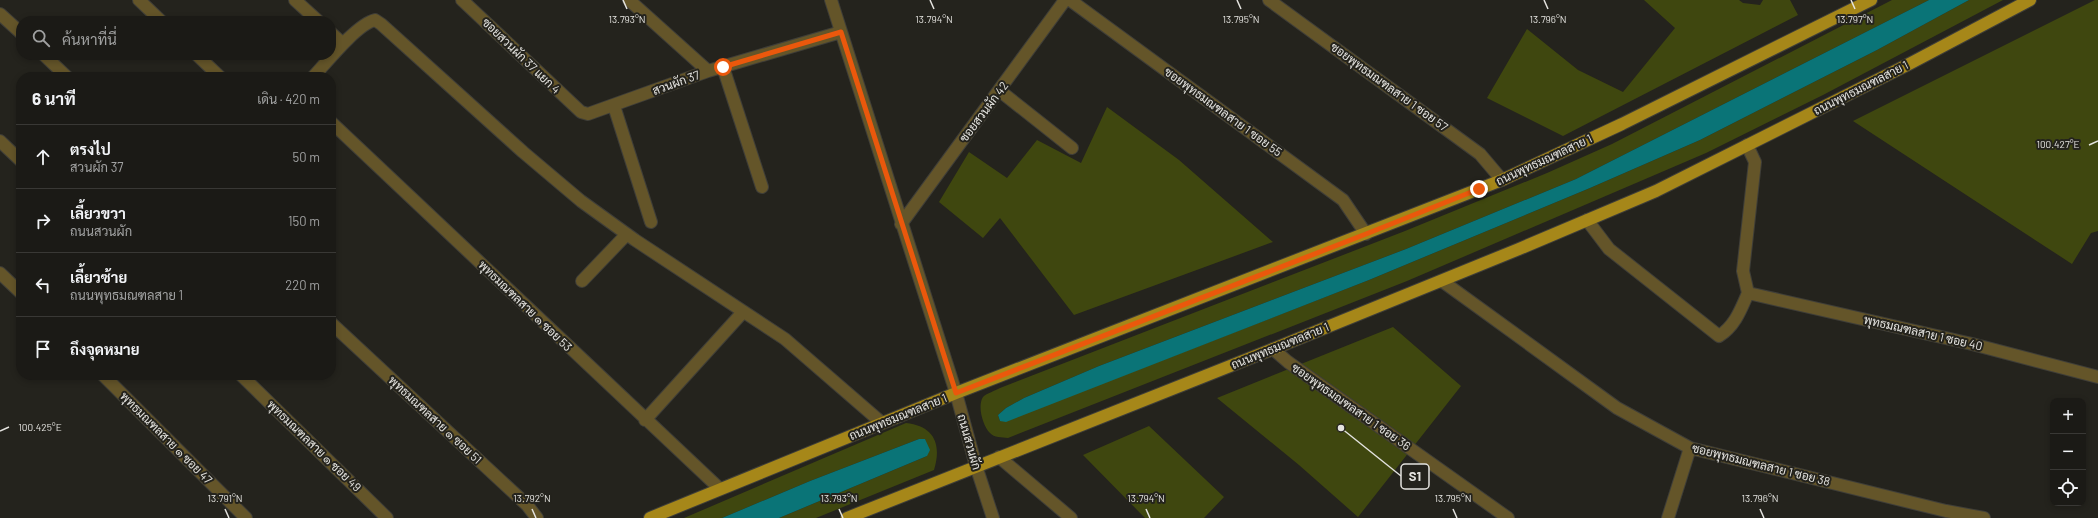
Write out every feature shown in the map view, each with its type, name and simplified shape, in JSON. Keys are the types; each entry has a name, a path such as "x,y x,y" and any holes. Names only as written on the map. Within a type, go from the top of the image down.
{"main road":[{"name":"ถนนพุทธมณฑลสาย 1","path":"650,518 719,488 956,393 1502,180 1622,124 1871,0"},
{"name":"ถนนพุทธมณฑลสาย 1","path":"847,518 1273,349 1656,191 1904,67 2030,0"}],"street":[{"path":"139,0 156,16"},
{"path":"295,0 313,16"},
{"name":"ซอยสวนผัก 37 แยก 4","path":"462,0 581,112"},
{"path":"629,0 708,72"},
{"name":"ถนนสวนผัก","path":"831,0 956,393 971,451 992,518"},
{"name":"ซอยสวนผัก 42","path":"901,224 1000,91 1065,0"},
{"name":"ซอยพุทธมณฑลสาย 1 ซอย 55","path":"1070,0 1343,200 1366,234"},
{"name":"ซอยพุทธมณฑลสาย 1 ซอย 57","path":"1269,0 1480,154 1502,180"},
{"path":"0,14 16,29"},
{"path":"336,52 368,22 375,20 381,24 529,157 581,201 627,234 743,312 785,338 882,423"},
{"name":"สวนผัก 37","path":"581,112 588,114 723,67 841,32"},
{"path":"336,38 343,44"},
{"path":"49,60 62,72"},
{"path":"202,60 215,72"},
{"path":"318,72 328,60"},
{"path":"723,67 762,187"},
{"path":"1000,91 1072,148"},
{"path":"614,106 651,222"},
{"name":"พุทธมณฑลสาย ๑ ซอย 53","path":"336,127 645,420 719,488"},
{"path":"0,141 16,157"},
{"path":"1587,220 1609,249 1720,336 1728,331 1737,318 1748,293 1743,271 1755,162 1747,145"},
{"path":"582,281 627,234"},
{"path":"0,272 16,289"},
{"name":"ซอยพุทธมณฑลสาย 1 ซอย 38","path":"1442,280 1617,408 1690,448 1946,511 1984,518"},
{"name":"พุทธมณฑลสาย 1 ซอย 40","path":"1748,293 1972,344 2098,377"},
{"path":"645,420 743,312"},
{"name":"พุทธมณฑลสาย ๑ ซอย 51","path":"336,328 521,500 537,518"},
{"name":"ซอยพุทธมณฑลสาย 1 ซอย 36","path":"1273,349 1288,362 1508,518"},
{"name":"พุทธมณฑลสาย ๑ ซอย 47","path":"108,380 246,518"},
{"name":"พุทธมณฑลสาย ๑ ซอย 49","path":"246,380 387,518"},
{"path":"1668,518 1690,448"},
{"path":"999,457 1071,518"}],"green space":[{"path":"1644,0 1739,0 1743,3 1760,5 1763,0 1790,0 1798,15 1563,136 1487,98 1527,29 1578,70 1623,92 1675,28"},
{"path":"1892,0 1929,0 1576,179 1406,249 1099,366 1024,398 1006,408 998,415 1000,421 1006,421 1369,280 1590,188 1700,140 1877,50 1969,0 2003,0 1823,95 1706,153 1407,281 1008,438 994,436 985,426 981,410 981,401 983,397 989,393 1405,231 1547,173 1612,144"},
{"path":"2095,0 2098,0 2098,231 2091,233 2072,264 1853,121"},
{"path":"1107,107 1179,160 1273,242 1074,315 1000,218 983,238 939,202 969,152 1007,178 1037,140 1081,163"},
{"path":"1393,327 1461,386 1358,517 1299,465 1217,398"},
{"path":"906,423 923,428 934,438 937,452 934,470 816,518 779,518 927,456 925,439 919,439 810,481 722,518 684,518"},
{"path":"1149,426 1224,497 1204,518 1145,518 1083,455"}],"water":[{"path":"1929,0 1969,0 1877,50 1700,140 1590,188 1369,280 1006,422 1000,421 998,415 1006,408 1024,398 1099,366 1406,249 1576,179"},
{"path":"919,439 925,439 930,450 927,456 779,518 722,518 810,481"}],"place":[{"name":"S1","path":"1341,428"}],"route":[{"path":"723,67 841,32 956,393 1479,189"}]}
